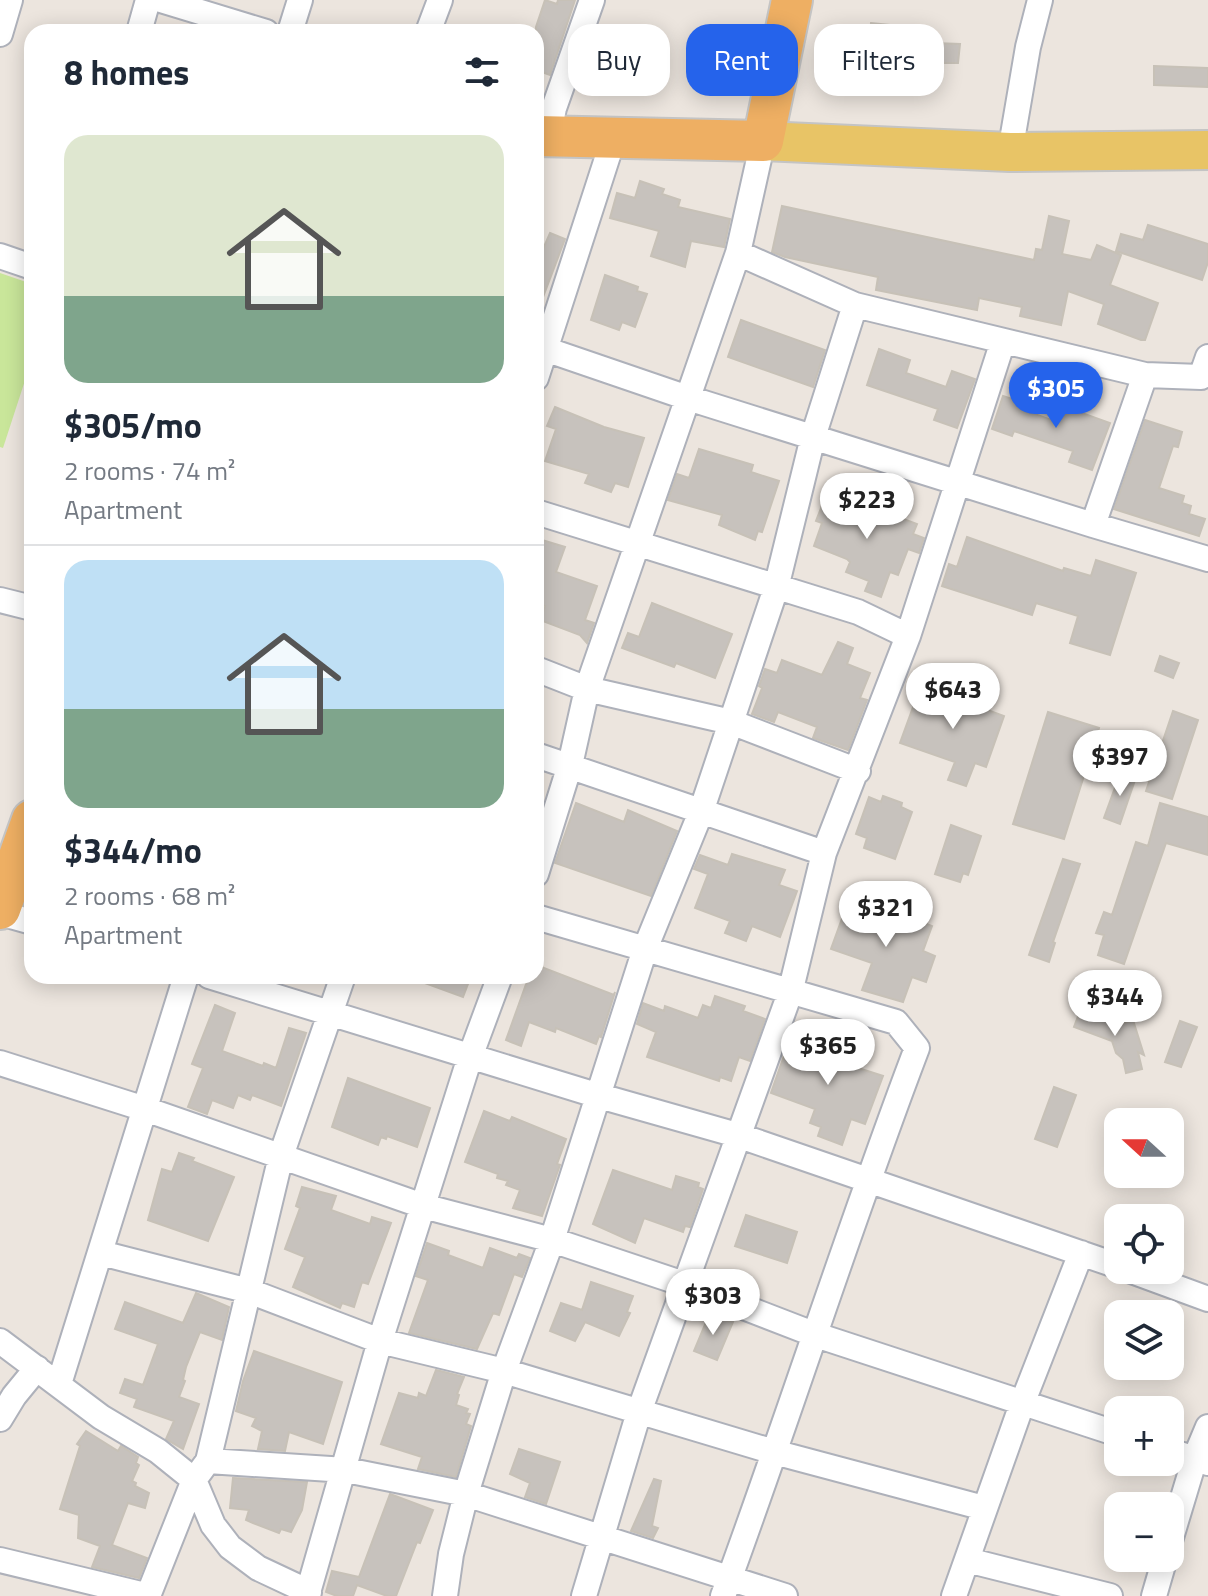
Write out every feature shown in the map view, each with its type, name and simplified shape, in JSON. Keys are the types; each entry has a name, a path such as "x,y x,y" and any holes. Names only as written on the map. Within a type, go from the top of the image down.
{"highway":[{"path":"544,121 613,140 763,141 792,0"},
{"path":"2,894 24,840"}],"main road":[{"path":"763,141 1010,152 1208,150"}],"street":[{"path":"0,34 10,0"},
{"path":"141,24 148,0"},
{"path":"161,0 240,24"},
{"path":"292,24 300,0"},
{"path":"431,24 440,0"},
{"path":"544,121 592,0"},
{"path":"1010,152 1028,47 1040,0"},
{"path":"544,338 613,140"},
{"path":"544,848 570,765 587,689 738,253 763,141"},
{"path":"738,253 855,305 1145,375 1201,377 1208,357"},
{"path":"0,256 24,264"},
{"path":"445,1596 451,1554 466,1494 504,1371 552,1240 645,949 701,812 776,588 813,437 855,305"},
{"path":"584,1596 639,1412 790,993 824,853 908,636 1003,341"},
{"path":"544,348 688,398 1208,559"},
{"path":"1093,525 1145,375"},
{"path":"544,514 858,612 908,636"},
{"path":"0,600 24,606"},
{"path":"544,672 587,689 731,722 858,771"},
{"path":"544,757 824,853"},
{"path":"2,894 24,915"},
{"path":"544,919 896,1022 917,1048 867,1179 816,1335 726,1588"},
{"path":"59,1384 184,984"},
{"path":"235,984 737,1135 1104,1261"},
{"path":"0,1560 149,1596 201,1470 281,1156 340,984"},
{"path":"201,1470 213,1525 230,1547 258,1568 308,1594 346,1470 380,1341 470,1057 497,984"},
{"path":"0,1063 145,1109 423,1206 552,1240 684,1284 816,1335 1104,1430"},
{"path":"101,1253 249,1291 380,1341 504,1371 774,1452 984,1508"},
{"path":"954,1596 1022,1404 1081,1253"},
{"path":"1167,1284 1208,1299"},
{"path":"0,1341 101,1417 158,1451 201,1470 252,1466 346,1470 466,1494 601,1537 726,1588 785,1596"},
{"path":"0,1419 37,1368"},
{"path":"1184,1504 1201,1460 1208,1427"},
{"path":"967,1560 1110,1596"},
{"path":"1154,1596 1161,1572"}],"green space":[{"path":"0,273 24,281 24,384 3,448 0,447"}],"building":[{"path":"545,0 557,4 558,0 575,0 550,75 544,73 544,24 537,24"},
{"path":"944,43 960,44 958,63 944,63"},
{"path":"1154,66 1208,68 1208,87 1154,85"},
{"path":"640,181 664,189 662,194 680,200 678,207 730,219 724,247 691,241 685,267 651,256 659,231 610,218 617,193 635,198"},
{"path":"782,206 1034,260 1036,249 1042,250 1049,216 1069,221 1062,254 1091,260 1097,245 1121,255 1110,285 1158,303 1145,340 1141,340 1098,324 1104,304 1068,291 1061,325 1020,316 1022,307 979,298 977,310 876,290 878,277 772,252"},
{"path":"1148,225 1208,244 1208,262 1202,280 1116,251 1121,234 1143,240"},
{"path":"550,233 565,239 544,294 544,247"},
{"path":"605,275 638,287 637,291 647,294 635,327 622,322 619,330 591,320"},
{"path":"741,320 825,350 813,387 728,357"},
{"path":"879,349 910,360 906,373 946,387 952,371 975,379 957,428 934,420 938,409 867,385"},
{"path":"1003,396 1024,403 1021,409 1051,420 1057,404 1110,423 1092,470 1069,462 1073,451 1014,431 1012,436 992,429"},
{"path":"555,407 604,427 644,438 628,487 615,483 611,492 585,483 589,474 545,461 556,429 547,426"},
{"path":"1145,420 1182,432 1178,447 1173,446 1159,488 1184,496 1182,503 1191,506 1189,514 1205,519 1199,536 1114,509"},
{"path":"699,449 753,465 751,472 779,481 762,532 758,531 755,540 719,525 722,515 668,500 677,474 689,478"},
{"path":"825,498 864,510 865,507 876,512 877,509 917,524 913,534 924,538 919,553 908,549 898,575 890,572 881,597 865,591 869,581 846,572 850,562 847,559 814,546 822,523 816,521"},
{"path":"967,537 1063,571 1064,568 1091,576 1096,560 1136,573 1110,655 1070,643 1078,616 1036,603 1032,615 942,586 949,564 957,567"},
{"path":"544,541 565,547 556,572 597,586 585,620 594,623 587,643 580,635 544,622"},
{"path":"652,603 732,634 715,678 622,648 628,633 639,637"},
{"path":"838,642 853,648 847,664 870,673 860,698 867,700 848,750 813,738 817,727 778,712 774,722 752,714 765,669 777,673 782,660 822,675"},
{"path":"1160,656 1179,663 1173,678 1155,671"},
{"path":"920,688 951,700 954,690 977,698 974,705 1004,716 986,767 975,763 966,786 948,780 955,762 900,743"},
{"path":"1173,711 1198,720 1172,799 1146,791"},
{"path":"1048,712 1099,728 1064,839 1013,824"},
{"path":"1121,771 1136,777 1120,824 1104,818"},
{"path":"883,796 902,803 901,807 912,812 895,859 864,848 867,838 856,834 869,797 881,802"},
{"path":"576,803 624,822 628,810 677,831 651,896 555,863"},
{"path":"1160,803 1208,817 1208,855 1166,843 1124,964 1098,955 1104,935 1096,933 1104,912 1112,915 1136,842 1148,846"},
{"path":"951,825 981,836 968,875 963,873 960,882 935,874"},
{"path":"732,854 785,870 779,885 797,891 780,937 752,926 746,941 725,933 730,921 695,908 708,874 694,869 700,855 728,865"},
{"path":"1063,859 1080,864 1049,962 1029,955"},
{"path":"848,902 889,916 891,910 932,926 923,951 935,956 926,982 912,977 903,1002 862,990 872,963 831,949"},
{"path":"544,968 614,995 615,992 601,1037 596,1044 556,1028 555,1032 529,1022 521,1046 506,1040 526,984 544,984"},
{"path":"427,984 468,984 463,997"},
{"path":"715,996 745,1006 743,1011 765,1019 750,1061 739,1057 731,1081 720,1077 719,1081 647,1057 656,1032 637,1024 643,1003 664,1011 665,1006 698,1018 703,1005 711,1008"},
{"path":"215,1005 235,1013 222,1051 263,1066 264,1063 276,1068 289,1028 306,1033 281,1106 252,1095 250,1100 238,1095 233,1108 212,1100 207,1114 188,1107 203,1068 192,1064"},
{"path":"1080,1011 1119,1025 1133,1020 1144,1055 1138,1052 1142,1069 1126,1073 1123,1059 1116,1053 1112,1041 1074,1027"},
{"path":"1180,1021 1197,1027 1181,1067 1165,1062"},
{"path":"793,1030 805,1034 799,1051 830,1062 838,1041 861,1050 855,1067 883,1076 865,1124 851,1119 842,1145 818,1136 821,1127 810,1123 815,1109 771,1093"},
{"path":"348,1078 430,1108 417,1147 387,1136 386,1139 381,1137 378,1145 332,1127"},
{"path":"1054,1087 1076,1095 1057,1147 1035,1139"},
{"path":"484,1111 510,1121 512,1117 566,1139 542,1216 513,1208 520,1190 506,1185 508,1181 497,1178 498,1174 465,1162"},
{"path":"179,1153 234,1177 208,1241 148,1220 162,1169 172,1172"},
{"path":"613,1170 672,1190 676,1176 699,1183 698,1187 703,1189 690,1227 685,1226 683,1232 644,1218 635,1243 593,1224"},
{"path":"302,1187 336,1196 331,1210 370,1224 372,1217 391,1223 368,1284 362,1282 354,1307 342,1303 340,1308 293,1287 305,1257 285,1249 300,1208 296,1206"},
{"path":"746,1215 797,1232 787,1263 735,1246"},
{"path":"427,1243 483,1268 490,1248 517,1258 519,1254 530,1258 522,1277 514,1274 499,1315 493,1313 477,1349 409,1333 428,1280 416,1276"},
{"path":"591,1282 633,1296 627,1312 630,1313 619,1336 585,1322 575,1341 550,1331 561,1303 582,1310"},
{"path":"196,1293 229,1307 222,1340 200,1332 186,1367 179,1397 199,1404 183,1449 166,1439 174,1421 134,1407 137,1399 120,1393 125,1379 143,1385 158,1344 115,1329 125,1302 183,1323"},
{"path":"709,1315 733,1322 717,1360 694,1351"},
{"path":"254,1351 342,1382 323,1444 289,1432 285,1451 258,1449 262,1431 252,1426 256,1418 236,1411"},
{"path":"436,1370 464,1377 456,1405 468,1409 466,1413 470,1414 466,1424 471,1426 456,1477 418,1469 422,1457 381,1444 399,1393 418,1398 419,1393 426,1396"},
{"path":"86,1431 118,1451 121,1446 138,1457 136,1463 139,1465 132,1481 149,1493 145,1508 128,1503 112,1545 147,1558 139,1578 92,1567 100,1546 78,1538 79,1515 60,1509 80,1446 77,1444"},
{"path":"519,1449 560,1462 546,1504 525,1497 530,1483 510,1474"},
{"path":"233,1478 307,1482 302,1510 291,1532 281,1529 279,1533 253,1523 246,1520 249,1510 230,1508"},
{"path":"654,1479 661,1481 652,1526 658,1528 653,1538 631,1531"},
{"path":"390,1494 433,1510 396,1596 387,1596 357,1585 353,1596 326,1592 332,1571 359,1577"}]}
